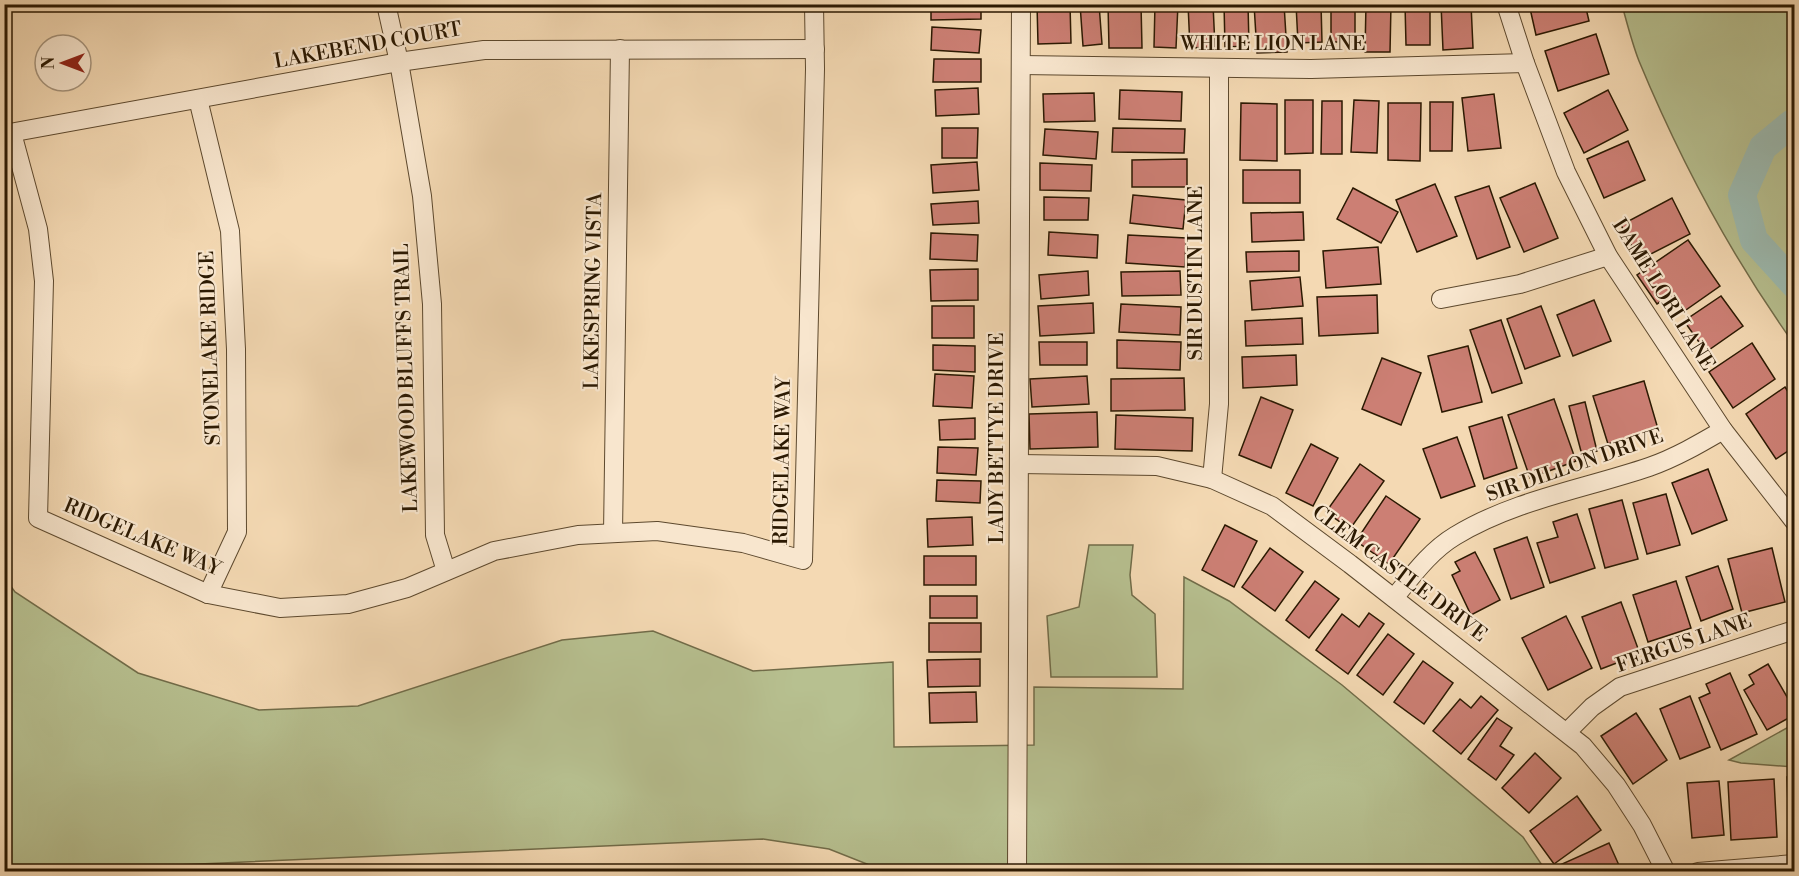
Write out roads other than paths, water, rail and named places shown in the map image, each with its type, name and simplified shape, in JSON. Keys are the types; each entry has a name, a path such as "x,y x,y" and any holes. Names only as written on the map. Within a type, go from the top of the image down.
{"street":[{"name":"LAKEWOOD BLUFFS TRAIL","path":"386,4 399,62 422,196 432,304 435,535 446,571"},
{"name":"RIDGELAKE WAY","path":"8,133 38,229 44,281 38,518 208,594 280,608 348,604 407,588 494,551 578,535 657,531 742,543 803,560 815,49 814,4"},
{"name":"LADY BETTYE DRIVE","path":"1017,872 1021,4"},
{"name":"DAME LORI LANE","path":"1506,4 1525,63 1566,172 1608,256 1723,430 1794,521"},
{"name":"LAKESPRING VISTA","path":"613,533 620,49"},
{"name":"LAKEBEND COURT","path":"8,133 399,62 484,50 815,49"},
{"name":"WHITE LION LANE","path":"1021,65 1311,69 1525,63"},
{"name":"SIR DUSTIN LANE","path":"1212,479 1219,404 1219,68"},
{"name":"STONELAKE RIDGE","path":"198,99 230,231 236,349 237,532 208,594"},
{"path":"1441,299 1520,284 1608,256"},
{"name":"SIR DILLON DRIVE","path":"1394,598 1422,564 1463,532 1509,509 1650,466 1690,449 1723,430"},
{"name":"CLEM CASTLE DRIVE","path":"1019,464 1157,466 1212,479 1272,506 1583,746 1616,785 1666,872"},
{"name":"FERGUS LANE","path":"1567,732 1592,706 1620,687 1794,630"},
{"path":"1698,872 1794,864"}],"waterway":[{"path":"1794,124 1763,147 1742,195 1754,240 1794,284"}]}
